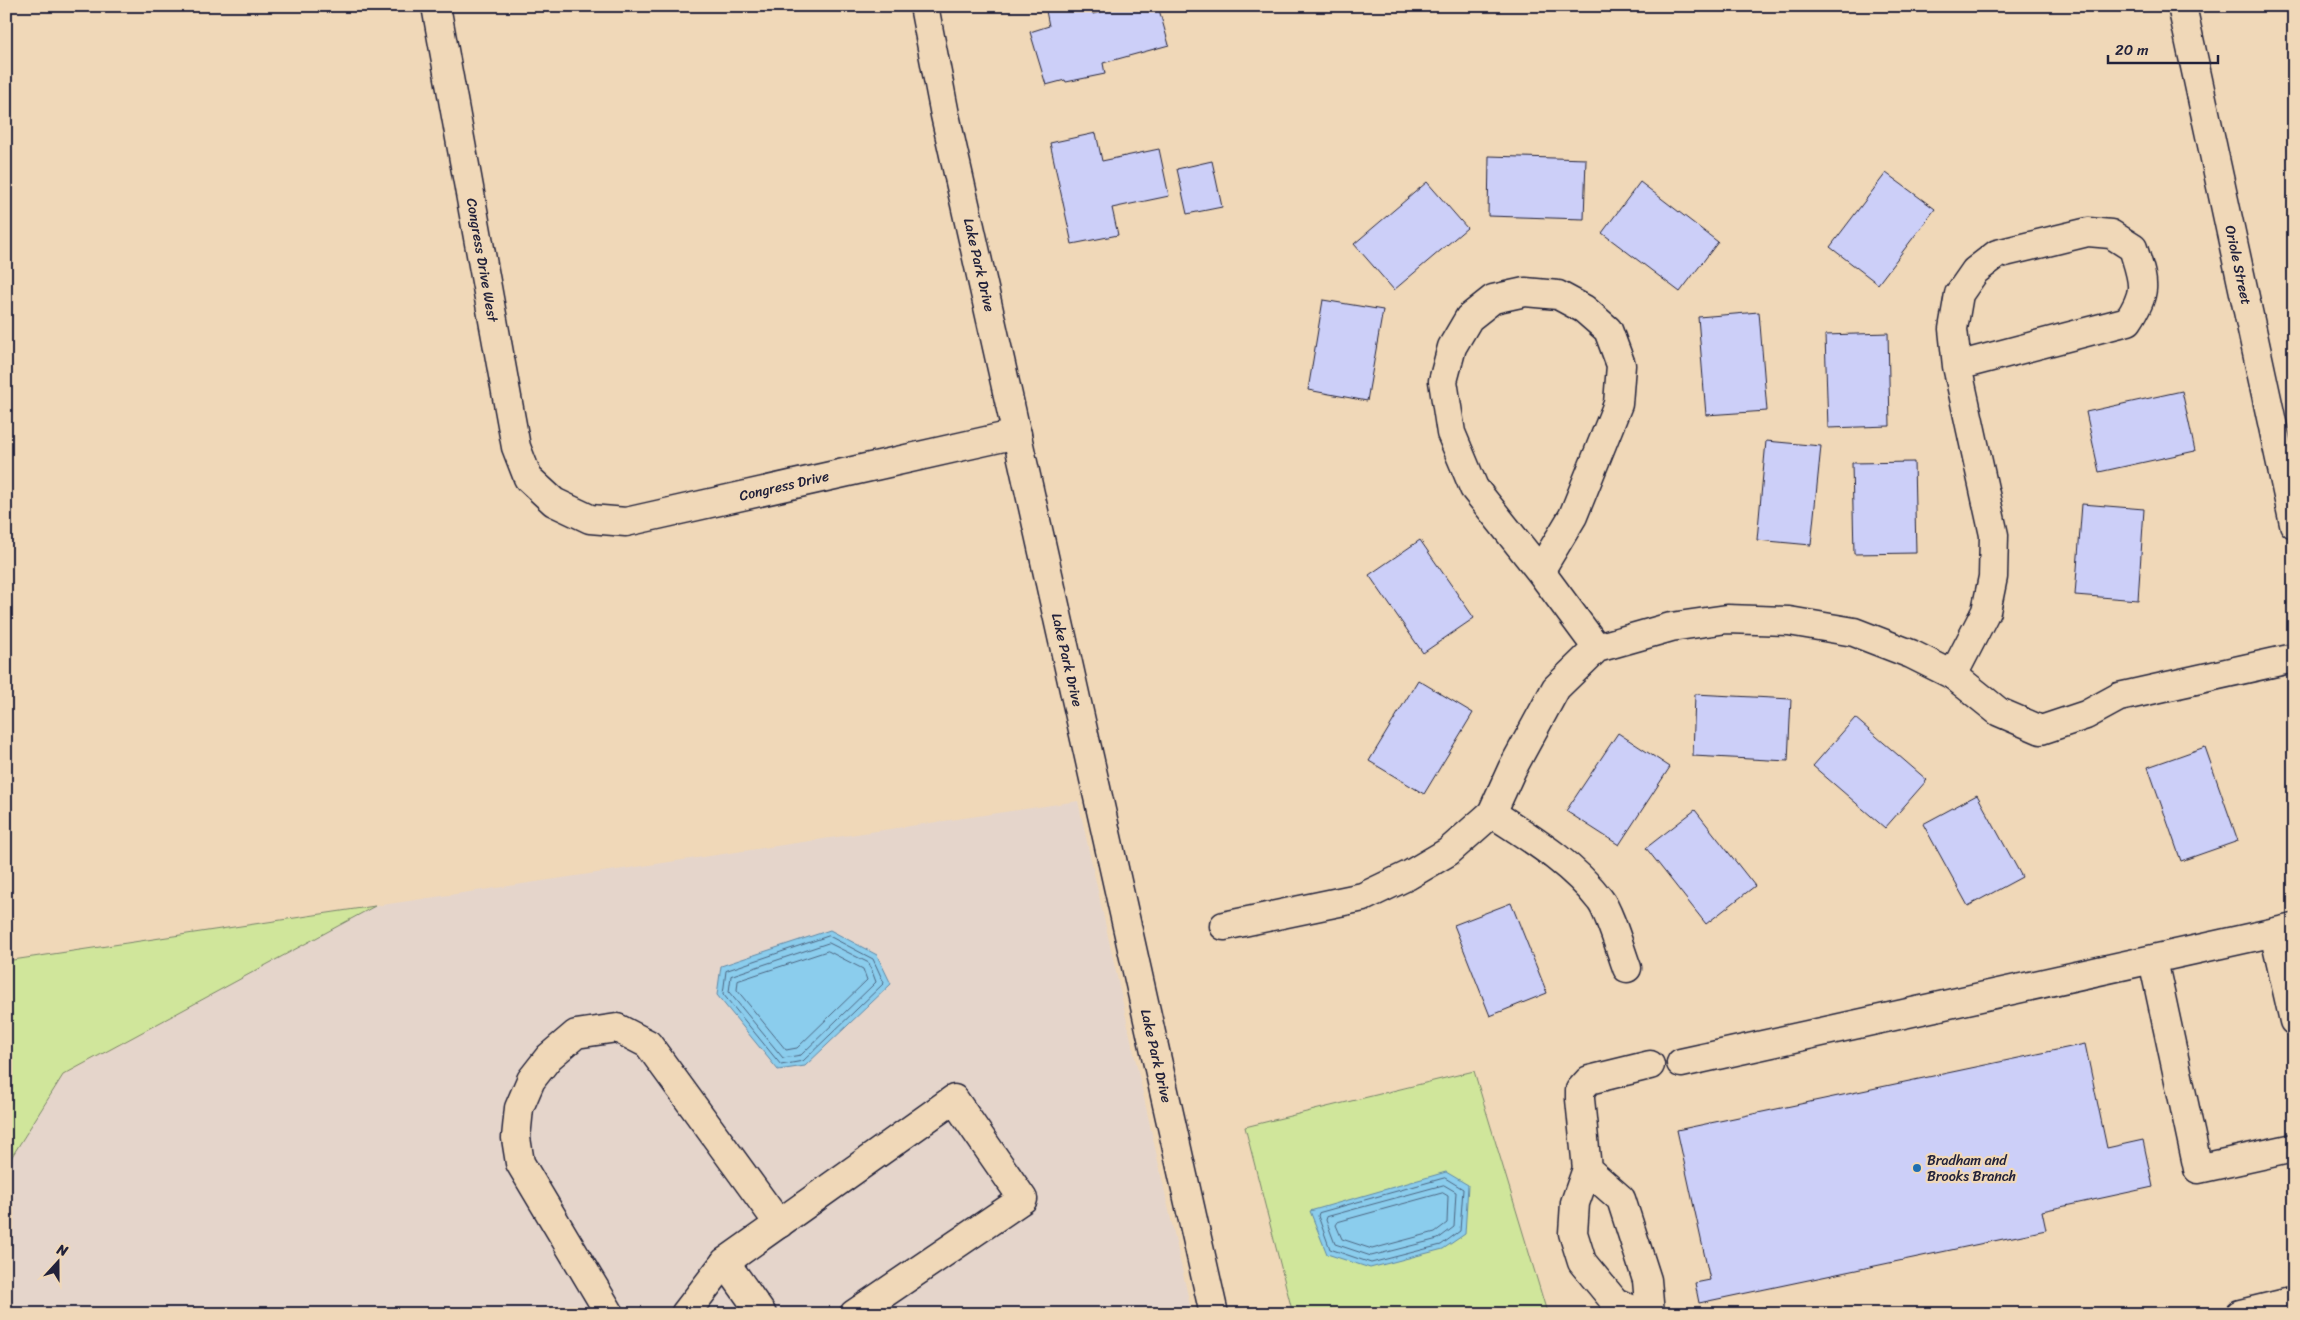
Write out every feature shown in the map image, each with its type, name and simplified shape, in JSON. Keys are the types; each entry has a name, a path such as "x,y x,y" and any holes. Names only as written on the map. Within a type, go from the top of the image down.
{"street":[{"name":"Congress Drive West","path":"436,6 516,447 528,478 554,502"},
{"name":"Lake Park Drive","path":"924,6 945,115 1214,1314"},
{"name":"Oriole Street","path":"2182,6 2294,524"},
{"path":"1953,675 1986,611 1993,577 1994,535 1958,366 1954,329 1959,294 1976,271 1997,254 2088,232 2111,234 2133,248 2144,282 2139,304 2128,321 1958,366"},
{"path":"1540,571 1573,516 1618,404 1622,366 1608,330 1584,309 1558,296 1525,292 1493,299 1469,318 1452,347 1443,381 1451,433 1474,488 1540,571 1597,648"},
{"name":"Congress Drive","path":"554,502 590,519 626,522 1017,434"},
{"path":"1224,926 1363,897 1409,875 1448,852 1492,812 1512,769 1556,688 1597,648 1671,627 1727,619 1788,621 1854,632 1911,654 1953,675 1999,712 2040,730 2086,715 2119,697 2294,658"},
{"path":"1492,812 1570,869 1601,901 1627,968"},
{"path":"1681,1064 2284,930 2294,1021"},
{"path":"2153,960 2198,1169 2294,1148"},
{"path":"610,1314 520,1164 516,1138 519,1108 531,1080 548,1057 576,1034 617,1028 648,1044 779,1224"},
{"path":"1642,1314 1615,1302 1582,1262 1573,1233 1575,1203 1587,1169 1580,1090 1589,1080 1650,1065"},
{"path":"686,1314 725,1262 954,1099 1023,1199 854,1314"},
{"path":"1587,1169 1621,1199 1647,1280 1650,1314"},
{"path":"725,1262 762,1314"},
{"path":"2240,1314 2294,1301"}],"shaded area":[{"path":"1078,801 1192,1314 6,1314 6,1166 63,1076 375,906"}],"green space":[{"path":"375,906 63,1075 6,1166 6,961"},
{"path":"1474,1071 1546,1309 1555,1314 1293,1314 1245,1127"}],"water":[{"path":"830,930 877,955 891,984 805,1066 778,1070 717,995 721,966"},
{"path":"1446,1172 1468,1185 1465,1234 1443,1249 1370,1268 1327,1254 1310,1211"}],"building":[{"path":"1045,6 1091,6 1093,14 1120,6 1158,6 1169,45 1103,63 1105,74 1046,85 1030,32 1049,26"},
{"path":"1096,133 1102,161 1159,149 1169,196 1112,208 1118,235 1072,244 1050,143"},
{"path":"1489,156 1586,159 1584,219 1488,216"},
{"path":"1212,161 1222,207 1187,214 1177,169"},
{"path":"1886,173 1935,209 1878,284 1830,247"},
{"path":"1427,182 1467,228 1394,290 1354,244"},
{"path":"1640,182 1718,242 1680,292 1602,233"},
{"path":"1323,300 1383,310 1367,401 1308,390"},
{"path":"1759,312 1767,411 1706,415 1698,317"},
{"path":"1888,333 1890,426 1828,428 1825,335"},
{"path":"2182,391 2195,451 2099,472 2086,412"},
{"path":"1766,441 1821,446 1811,545 1757,540"},
{"path":"1914,462 1916,553 1854,554 1852,463"},
{"path":"2082,504 2144,509 2138,600 2075,595"},
{"path":"1420,540 1474,618 1423,653 1369,575"},
{"path":"1418,680 1473,713 1424,794 1369,761"},
{"path":"1695,694 1791,699 1788,761 1693,756"},
{"path":"1855,718 1927,780 1885,828 1813,766"},
{"path":"1618,733 1670,767 1619,845 1566,811"},
{"path":"2205,747 2238,841 2181,861 2148,767"},
{"path":"1977,795 2022,877 1968,906 1923,824"},
{"path":"1695,810 1755,886 1706,924 1646,848"},
{"path":"1511,903 1547,993 1490,1016 1454,925"},
{"name":"Bradham and Brooks Branch","path":"2085,1044 2107,1148 2143,1140 2153,1187 2042,1211 2046,1230 1699,1303 1695,1283 1710,1280 1677,1130"}],"place":[{"name":"Bradham and Brooks Branch","path":"1917,1168"}]}
